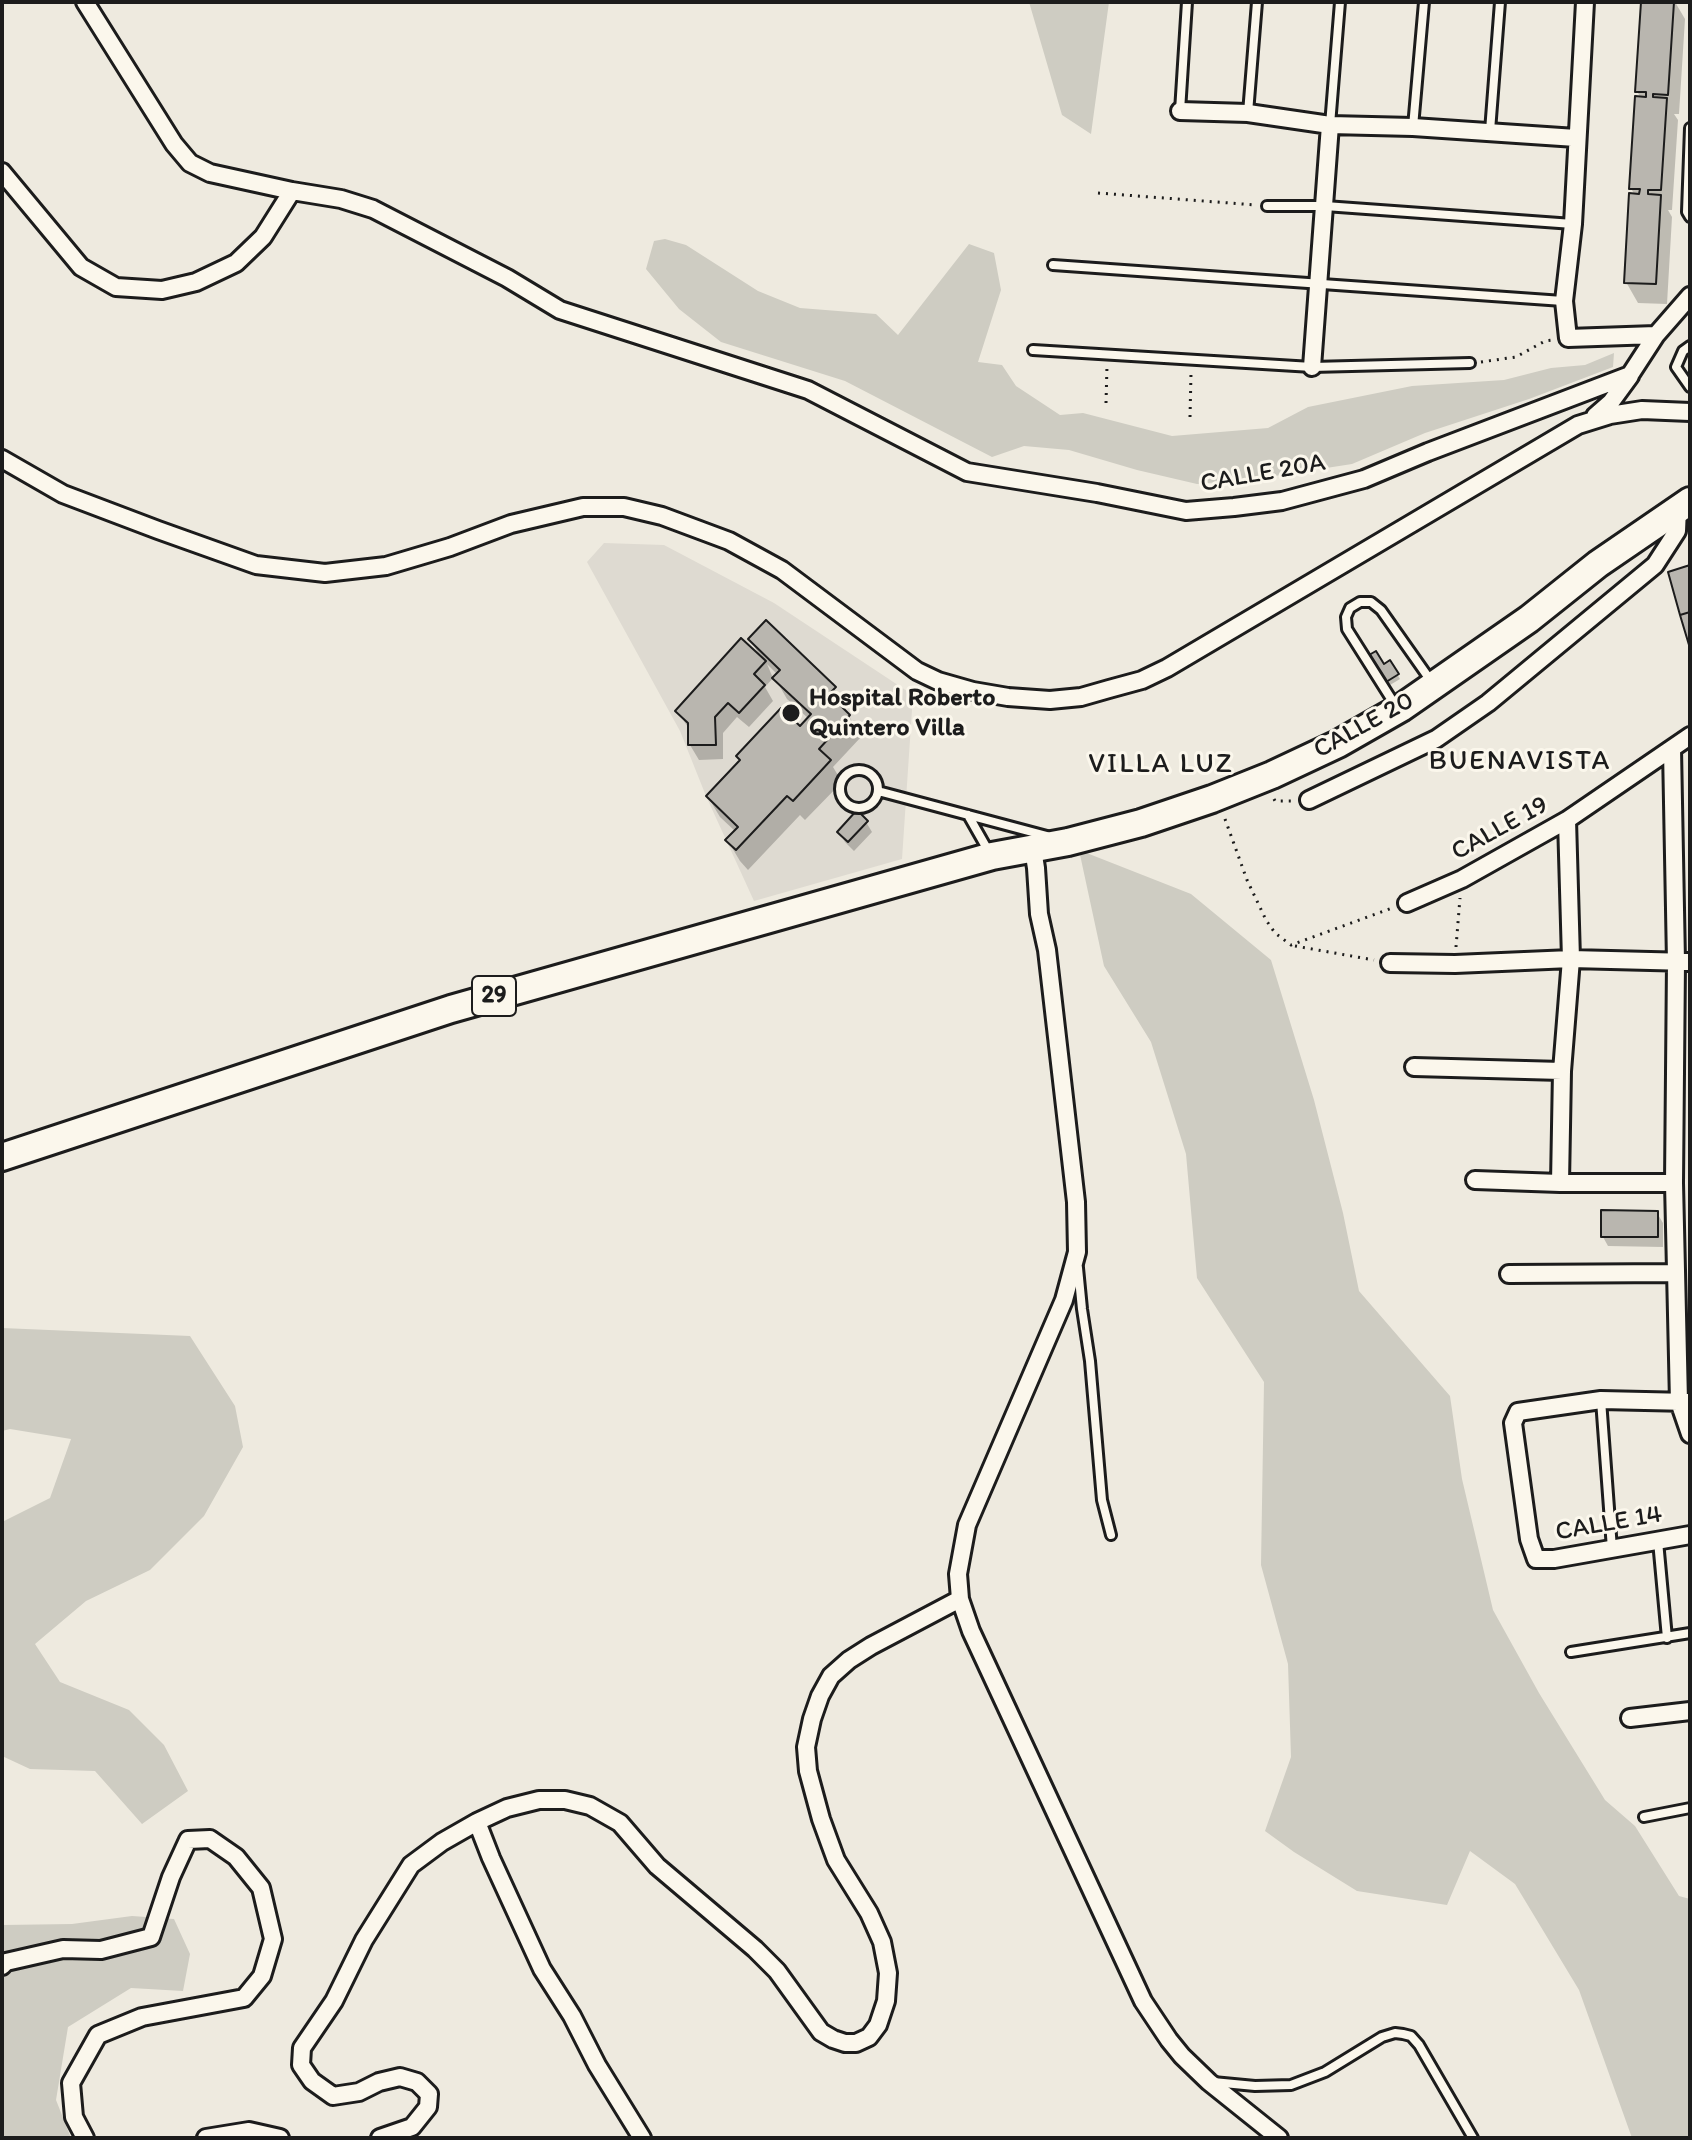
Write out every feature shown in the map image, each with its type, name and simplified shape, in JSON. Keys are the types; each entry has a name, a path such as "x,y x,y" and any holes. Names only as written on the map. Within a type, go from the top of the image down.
{"main road":[{"name":"CALLE 20","path":"992,856 1068,842 1141,823 1212,799 1325,750 1398,710 1684,505"},
{"name":"29","path":"2,1157 451,1009 992,856"}],"street":[{"name":"CALLE 20A","path":"85,2 174,144 190,163 210,173 341,199 373,209 507,278 560,310 808,390 967,472 1186,511 1282,501 1364,479 1630,375"},
{"path":"1585,2 1573,224 1564,301 1568,338 1656,335"},
{"path":"1180,111 1248,113 1330,125 1576,138"},
{"path":"1312,367 1330,125"},
{"path":"2,172 81,267 116,287 162,290 196,282 236,263 263,237 292,191"},
{"path":"2,459 63,494 256,565 325,573 386,566 511,524 583,507 624,507 662,516 729,541 782,570 917,671 938,681 1008,697 1050,700 1081,697 1142,680 1167,668 1590,420 1611,402 1656,335 1690,296"},
{"path":"1590,420 1642,410 1690,412"},
{"path":"1309,800 1436,739 1488,703 1655,565 1677,531 1684,505"},
{"name":"CALLE 19","path":"1407,903 1462,879 1567,820 1690,736"},
{"path":"1672,749 1683,962 1674,1183 1676,1273 1684,1402 1690,1434"},
{"path":"1560,1183 1562,1071 1571,959 1567,820"},
{"path":"1033,849 1076,1202 1077,1252 1064,1300 967,1525 958,1574 960,1599 971,1631 1143,2001 1175,2048 1209,2082 1279,2138"},
{"path":"1390,963 1455,964 1571,959 1683,962"},
{"path":"1414,1067 1562,1071"},
{"path":"1475,1180 1674,1183"},
{"path":"1509,1274 1676,1273"},
{"path":"1601,1400 1684,1402"},
{"name":"CALLE 14","path":"1601,1400 1518,1412 1513,1423 1529,1539 1536,1559 1554,1559 1690,1535"},
{"path":"380,2138 412,2127 428,2107 429,2094 417,2082 400,2077 379,2082 359,2092 333,2096 312,2081 301,2065 302,2048 334,2001 364,1940 411,1865 477,1822 507,1808 539,1800 565,1800 590,1806 620,1823 657,1866 777,1971 821,2032 845,2043 856,2043 869,2037 878,2025 886,2001 888,1973 882,1942 869,1913 836,1860 808,1771 806,1747 820,1696 831,1676 871,1646 960,1599"},
{"path":"1630,1718 1690,1711"},
{"path":"477,1822 542,1969 642,2138"},
{"path":"2,1966 6,1962 63,1949 101,1950 151,1937 171,1877 188,1840 210,1839 236,1857 261,1888 273,1939 262,1976 244,1998 142,2017 98,2035 71,2083 74,2117 85,2138"},
{"path":"206,2138 249,2131 280,2138"}],"lane":[{"path":"1180,111 1187,2"},
{"path":"1248,113 1257,2"},
{"path":"1330,125 1340,2"},
{"path":"1413,127 1424,2"},
{"path":"1490,132 1500,2"},
{"path":"1690,128 1687,212 1690,217"},
{"path":"1267,206 1325,206 1573,224"},
{"path":"1053,265 1564,301"},
{"path":"1690,346 1683,351 1676,367 1690,387"},
{"path":"1033,350 1312,367 1470,363"},
{"path":"1398,710 1347,629 1346,617 1350,608 1360,602 1371,602 1381,610 1434,685"},
{"path":"856,770 871,773 878,791 874,802 860,809 845,803 840,790 844,777 856,770"},
{"path":"878,791 1068,842"},
{"path":"967,814 992,856"},
{"path":"1077,1252 1102,1500 1111,1535"},
{"path":"1601,1400 1612,1549"},
{"path":"1658,1541 1667,1638"},
{"path":"1571,1652 1690,1633"},
{"path":"1644,1817 1690,1808"},
{"path":"1209,2082 1291,2085 1325,2072 1382,2037 1403,2034 1411,2036 1419,2045 1473,2138"}],"path":[{"path":"1098,193 1267,206"},
{"path":"1470,363 1516,357 1545,341 1568,338"},
{"path":"1106,403 1108,354"},
{"path":"1190,417 1191,361"},
{"path":"1212,799 1226,820 1247,880 1275,933 1291,945 1390,963"},
{"path":"1455,964 1462,879"},
{"path":"1291,945 1407,903"}],"shaded area":[{"path":"1029,2 1109,2 1091,134 1062,115"},
{"path":"665,239 686,245 758,291 800,308 876,314 898,335 969,244 994,253 1001,290 978,362 1002,365 1016,386 1060,415 1083,413 1172,436 1268,428 1308,407 1412,386 1504,380 1551,368 1585,365 1614,353 1613,367 1425,433 1352,464 1262,478 1197,484 1069,450 1024,446 992,457 845,381 721,342 679,309 646,269 654,241"},
{"name":"Hospital Roberto Quintero Villa","path":"604,543 664,545 774,603 913,695 902,859 754,901 680,731 587,562"},
{"path":"1079,850 1191,894 1271,960 1314,1100 1359,1291 1450,1396 1462,1479 1493,1610 1539,1693 1605,1800 1635,1826 1679,1896 1690,1899 1690,2138 1632,2138 1579,1990 1515,1884 1470,1851 1447,1905 1357,1891 1265,1831 1291,1757 1288,1664 1261,1565 1264,1382 1197,1278 1186,1154 1151,1042 1104,966"},
{"path":"2,1328 190,1336 235,1406 243,1447 204,1516 150,1570 86,1601 35,1644 60,1682 129,1710 164,1745 188,1791 142,1824 95,1771 30,1769 2,1756 2,1522 50,1498 71,1439 10,1429 2,1431"},
{"path":"132,1916 174,1919 190,1954 183,1991 131,1988 68,2027 56,2100 71,2138 2,2138 2,1926 72,1924"}],"building":[{"path":"1641,2 1674,2 1668,95 1653,94 1653,97 1667,98 1661,190 1648,190 1648,194 1661,195 1656,284 1624,283 1629,193 1639,194 1640,189 1629,189 1635,96 1646,97 1646,92 1635,92"},
{"path":"1690,565 1690,612 1680,615 1668,572"},
{"path":"1690,612 1690,645 1689,645 1680,615"},
{"path":"766,620 836,687 829,694 850,715 819,749 831,760 793,801 787,796 736,850 725,840 738,827 706,796 740,760 736,756 781,708 800,726 811,714 772,678 780,670 748,639"},
{"path":"741,638 766,661 754,674 765,685 739,713 728,703 715,717 716,745 688,745 688,723 675,711"},
{"path":"1376,651 1384,664 1390,660 1399,674 1386,682 1369,655"},
{"path":"857,810 868,821 848,842 837,832"},
{"path":"1601,1210 1658,1211 1658,1237 1601,1237"}],"place":[{"name":"Hospital Roberto Quintero Villa","path":"791,713"}],"district":[{"name":"BUENAVISTA","path":"1520,762"},
{"name":"VILLA LUZ","path":"1161,765"}]}
